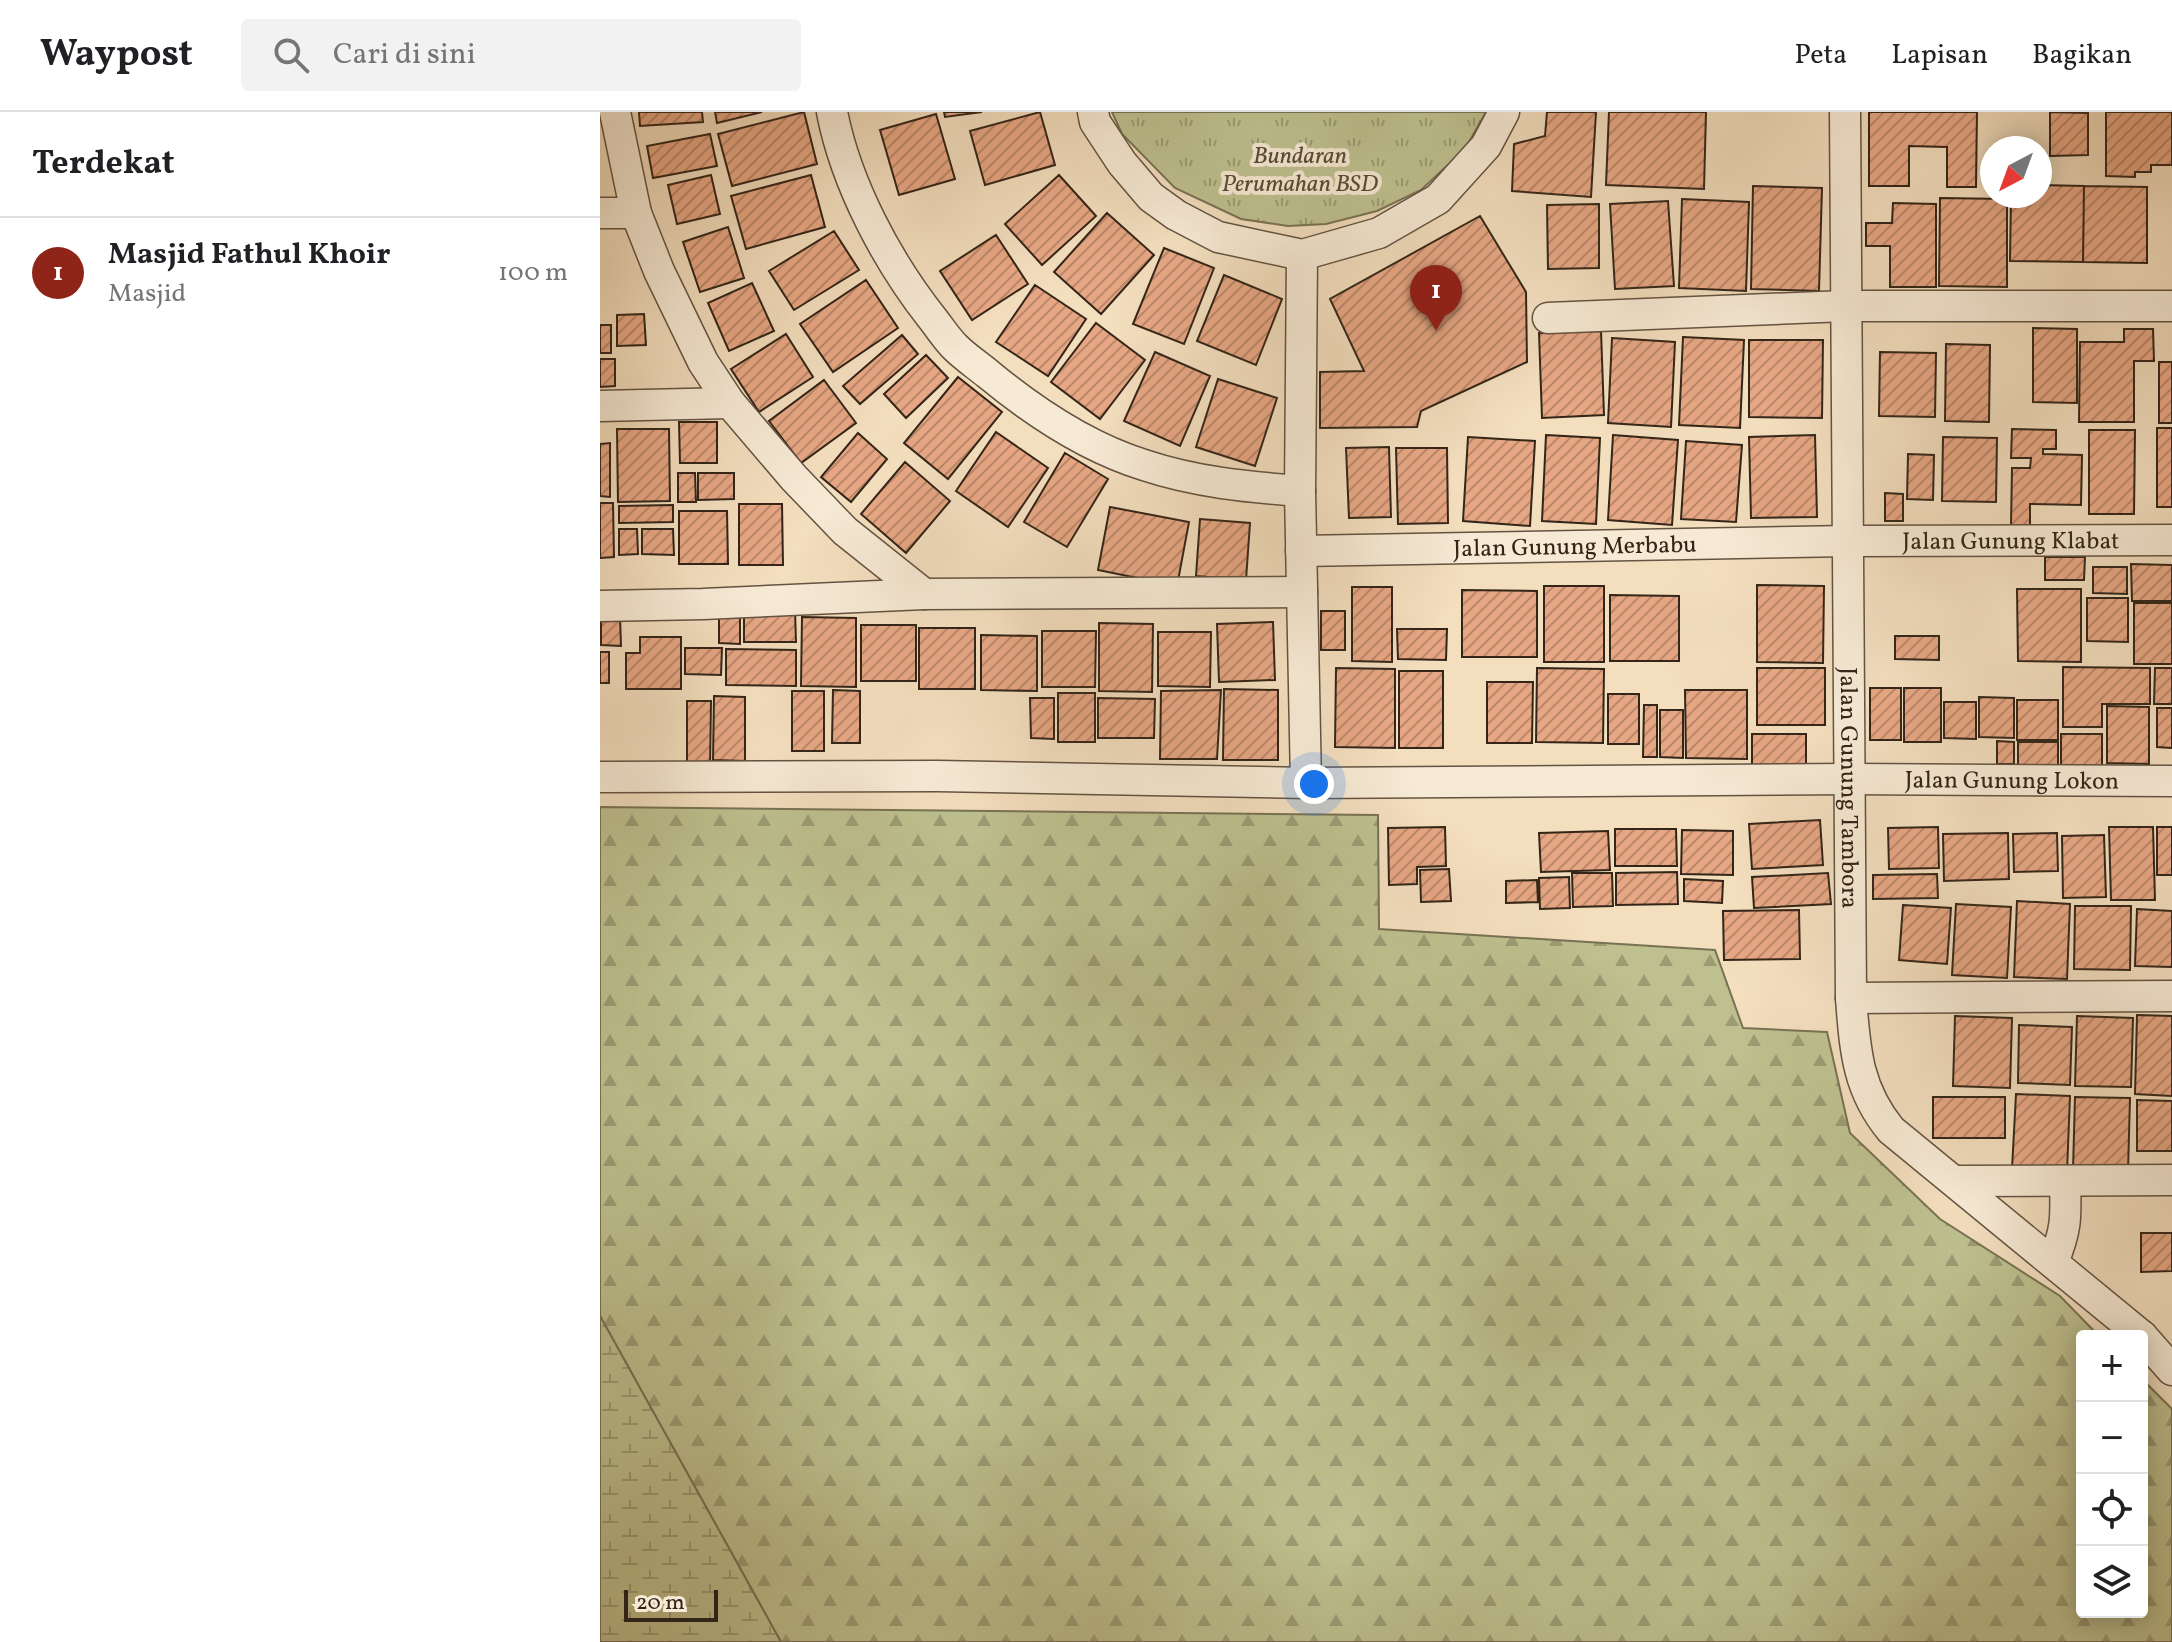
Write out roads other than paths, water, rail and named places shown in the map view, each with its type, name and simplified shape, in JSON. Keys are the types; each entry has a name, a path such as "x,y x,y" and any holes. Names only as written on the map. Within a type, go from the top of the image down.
{"street":[{"path":"615,112 636,213 659,271 703,362 730,403 794,478 845,531 924,594"},
{"path":"832,112 837,136 855,184 882,241 915,297 954,346 1012,394 1085,441 1143,465 1235,486 1300,491"},
{"path":"1093,112 1095,122 1122,163 1151,197 1176,215 1218,237 1302,255 1379,233 1438,199 1486,146 1504,112"},
{"name":"Jalan Gunung Tambora","path":"1845,112 1851,998 1854,1039 1862,1080 1876,1112 1891,1130 2135,1330"},
{"path":"600,213 636,213"},
{"path":"1302,255 1300,491 1306,783"},
{"path":"1548,318 1845,306 2172,306"},
{"path":"600,406 730,403"},
{"name":"Jalan Gunung Klabat","path":"1848,541 2172,540"},
{"name":"Jalan Gunung Merbabu","path":"1301,551 1848,541"},
{"path":"600,606 924,594 1302,592"},
{"name":"Jalan Gunung Lokon","path":"600,777 938,776 1306,783 1850,779 2172,781"},
{"path":"1851,998 2172,996"},
{"path":"1954,1181 2172,1180"},
{"path":"2053,1262 2063,1239 2066,1222 2065,1181"},
{"name":"Jalan Gunung Tambora","path":"2148,1343 2172,1370"}],"place":[{"name":"Masjid Fathul Khoir","path":"1436,331"}],"park label":[{"name":"Bundaran Perumahan BSD","path":"1300,169"}]}
